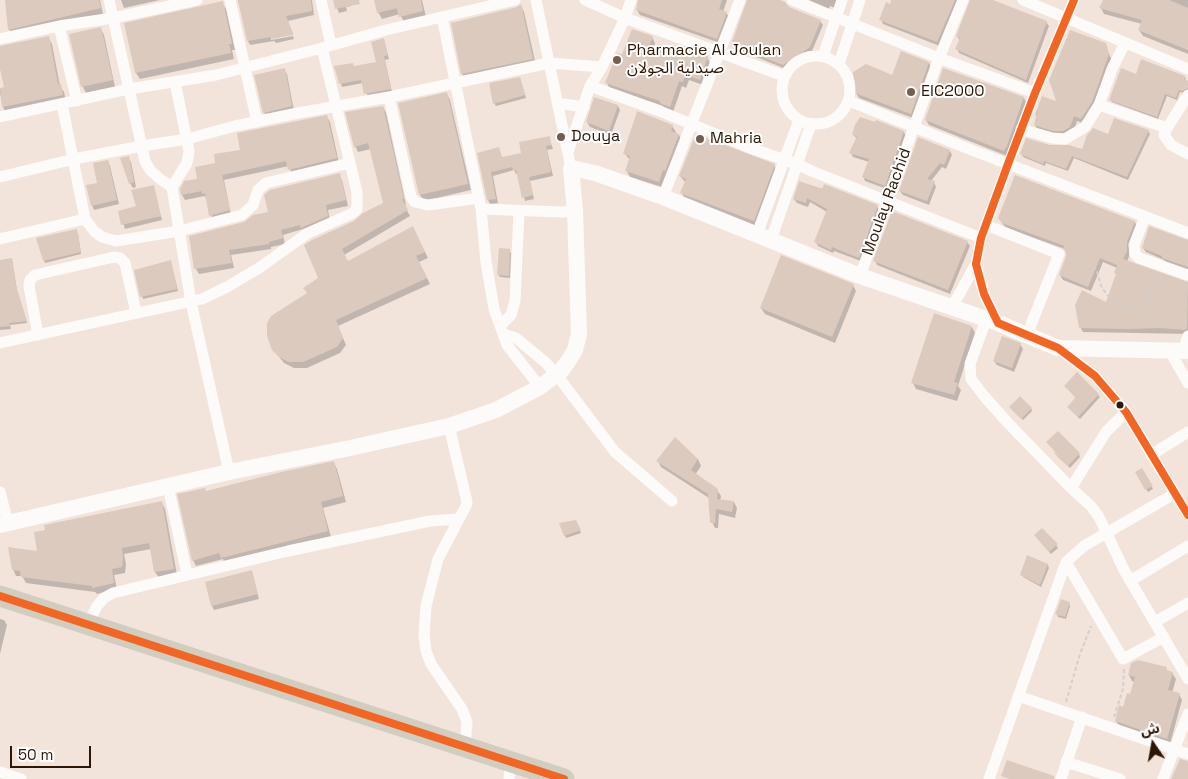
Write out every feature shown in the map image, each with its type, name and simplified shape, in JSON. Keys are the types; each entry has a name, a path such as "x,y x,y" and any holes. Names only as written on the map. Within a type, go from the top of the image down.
{"highway":[{"path":"3,594 88,624 465,747 509,770 564,779"}],"street":[{"path":"109,0 145,161 150,170 172,187"},
{"path":"0,39 197,0"},
{"path":"230,0 257,122"},
{"path":"0,343 191,302 227,287 259,268 308,233 351,214 357,209 357,198 350,163 336,106 326,47 321,0"},
{"path":"0,117 129,89 244,68 515,0"},
{"path":"0,492 4,524 229,472 449,426 496,410 540,387 556,374 569,360 575,350 579,334 575,211 571,168 536,0"},
{"path":"584,0 625,18 784,76"},
{"path":"568,152 590,86 602,67 625,18 631,0"},
{"path":"663,197 740,0"},
{"path":"792,0 939,58 1035,93"},
{"path":"823,56 842,0"},
{"path":"839,64 860,0"},
{"name":"Moulay Rachid","path":"860,276 939,58 963,0"},
{"path":"1023,0 1188,69"},
{"path":"952,307 976,264 981,238 1021,128 1074,0"},
{"path":"442,17 480,204 489,288 501,330 510,350 540,387"},
{"path":"59,26 77,101"},
{"path":"1021,128 1052,138 1065,139 1085,127 1099,105 1112,69 1125,43"},
{"path":"811,56 823,56 839,64 848,77 850,93 849,101 838,116 830,121 811,124 799,120 789,112 783,101 782,88 784,76 791,66 811,56"},
{"path":"0,177 74,159 187,139 257,122 389,97 549,63 602,67"},
{"path":"175,82 189,151 187,163 172,187 191,302 229,472"},
{"path":"590,86 797,164 981,238"},
{"path":"1188,95 1164,135 1166,140 1177,150 1188,154"},
{"path":"389,97 411,197 415,202 428,205 480,204 519,211 575,211"},
{"path":"849,101 914,128"},
{"path":"557,103 584,107"},
{"path":"62,104 85,219 94,231 102,237 116,241 179,231 242,215 253,205 258,190 266,183 350,163"},
{"path":"1099,105 1167,128"},
{"path":"764,237 784,160 799,120"},
{"path":"764,237 797,164 811,124"},
{"name":"Moulay Rachid","path":"914,128 1188,233"},
{"path":"571,168 595,173 663,197 860,276 952,307 1058,348 1095,376 1126,412 1151,454 1181,498 1188,515"},
{"path":"501,330 511,315 515,302 519,211"},
{"path":"1145,217 1134,245 1135,254 1139,258 1188,275"},
{"path":"0,239 85,219"},
{"path":"986,225 1059,254 1027,335"},
{"path":"38,335 29,286 30,280 35,275 114,257 120,258 125,263 136,313"},
{"path":"976,264 992,322 970,364 971,379 984,396 1099,516 1130,581 1164,637 1183,660 1188,680"},
{"path":"501,330 527,346 556,374 616,452 672,501"},
{"path":"1058,348 1182,347 1188,383"},
{"path":"1072,488 1106,432 1126,412"},
{"path":"449,426 467,502 438,559 426,606 424,635 426,651 431,664 462,709 466,722 465,747"},
{"path":"1151,454 1188,432"},
{"path":"168,486 188,574"},
{"path":"990,779 1066,562 1084,546 1106,533 1181,498"},
{"path":"88,624 97,606 113,592 430,521 459,519"},
{"path":"1130,581 1188,546"},
{"path":"1066,562 1123,659 1164,637"},
{"path":"1155,622 1188,603"},
{"path":"1018,696 1064,710 1188,754"},
{"path":"1163,779 1188,714"},
{"path":"1061,779 1082,717"},
{"path":"1066,762 1120,779"},
{"path":"0,772 21,779"}],"path":[{"path":"1059,254 1096,269 1102,288 1109,297 1116,302 1136,309 1146,306 1159,264"},
{"path":"1064,710 1089,630 1098,618"},
{"path":"1111,728 1124,689 1123,659"}],"building":[{"path":"5,0 99,0 101,8 8,30"},
{"path":"238,0 311,0 312,11 286,16 293,35 247,41"},
{"path":"333,0 359,0 360,4 335,9"},
{"path":"374,0 421,0 423,11 399,17 397,8 377,13"},
{"path":"638,0 722,0 719,9 727,12 717,39 636,10"},
{"path":"747,0 780,0 789,7 821,20 810,47 783,65 731,45"},
{"path":"891,0 955,0 937,42 879,20 886,2 890,4"},
{"path":"970,0 993,0 1047,21 1026,80 955,49 960,38 956,36"},
{"path":"1103,0 1169,0 1188,8 1188,50 1138,30 1142,20 1099,8"},
{"path":"223,1 232,44 229,44 231,53 135,73 124,23"},
{"path":"521,4 533,59 461,74 451,23 517,7"},
{"path":"101,27 113,80 81,87 69,34"},
{"path":"632,29 653,36 649,46 676,55 679,46 708,56 700,80 685,75 683,82 679,81 670,107 660,103 660,101 605,83 617,53 622,54"},
{"path":"1070,30 1106,43 1109,54 1092,102 1081,119 1074,116 1070,127 1063,131 1053,131 1034,125 1035,114 1042,96 1056,101 1049,80"},
{"path":"49,36 58,84 61,84 63,95 2,107 0,88 4,87 0,69 0,46"},
{"path":"384,38 388,55 384,56 391,89 364,94 361,80 339,84 334,66 353,63 354,66 376,62 371,42"},
{"path":"901,51 929,62 911,114 855,93 853,72 866,64 892,75"},
{"path":"1141,59 1185,76 1184,79 1188,81 1188,88 1182,91 1179,90 1176,98 1165,94 1157,117 1109,100 1121,68 1136,74"},
{"path":"285,68 292,106 263,113 254,75"},
{"path":"943,68 1024,97 1004,151 925,120"},
{"path":"520,77 525,95 493,104 489,83"},
{"path":"447,92 468,184 419,195 398,103"},
{"path":"594,97 618,105 609,131 586,122"},
{"path":"383,106 404,199 402,199 408,210 342,249 348,261 413,226 425,252 416,256 427,278 336,320 343,338 337,347 303,362 289,362 279,357 272,350 267,336 267,323 271,316 307,293 303,288 318,278 304,245 354,221 363,213 383,203 368,143 354,147 345,112"},
{"path":"637,111 673,125 671,131 679,134 659,182 625,171 630,156 623,154"},
{"path":"327,115 337,158 288,170 286,161 222,175 230,210 209,216 205,193 202,194 202,191 181,195 180,189 184,181 197,179 195,167 215,163 214,154 240,150 237,133"},
{"path":"860,117 875,122 876,120 904,131 885,186 862,177 869,159 849,153 857,136 852,135"},
{"path":"1114,118 1149,130 1127,177 1072,156 1066,169 1044,161 1043,164 1020,154 1026,138 1050,145 1069,145 1082,149 1087,135 1093,128 1108,134"},
{"path":"696,134 775,164 754,221 680,193 686,179 679,176"},
{"path":"550,136 551,145 546,146 551,172 529,177 533,195 522,198 516,170 513,170 512,167 491,172 496,199 487,200 477,153 499,147 502,157 521,153 519,142"},
{"path":"918,137 950,150 944,165 940,163 927,179 935,181 927,201 899,191"},
{"path":"129,156 134,182 129,184 120,158"},
{"path":"108,160 117,200 91,206 86,185 97,183 93,163"},
{"path":"340,173 346,200 326,205 328,216 301,228 300,225 281,230 283,238 269,242 269,244 229,250 232,263 194,269 189,236 244,222 253,215 268,212 264,195 270,190"},
{"path":"1015,175 1135,221 1123,259 1188,282 1187,329 1079,328 1075,305 1082,290 1106,302 1116,274 1114,273 1117,265 1100,258 1088,287 1059,275 1066,256 1063,248 1065,246 1002,223 998,218"},
{"path":"799,181 822,189 824,184 878,205 859,258 832,247 831,250 814,242 827,209 807,198 806,203 793,199"},
{"path":"154,185 161,216 121,225 118,211 136,206 131,190"},
{"path":"892,211 968,241 948,290 873,261"},
{"path":"1149,226 1188,240 1188,267 1162,258 1162,256 1142,248"},
{"path":"77,229 81,252 43,261 36,238"},
{"path":"499,248 510,249 509,276 497,275"},
{"path":"781,255 854,284 832,337 760,308"},
{"path":"12,258 16,286 27,321 9,323 10,326 0,327 0,260"},
{"path":"171,260 177,289 140,297 134,270"},
{"path":"934,313 972,326 954,382 958,383 954,395 911,383"},
{"path":"1002,336 1021,343 1012,368 993,361"},
{"path":"1077,372 1099,394 1078,417 1067,407 1076,397 1064,386"},
{"path":"1020,396 1032,408 1021,419 1009,407"},
{"path":"1058,431 1080,453 1068,466 1054,453 1056,452 1046,442"},
{"path":"675,437 698,459 691,470 718,489 717,499 734,501 732,512 716,509 715,523 710,523 708,494 656,461"},
{"path":"334,461 343,496 321,502 328,531 221,558 219,553 192,561 177,494 205,488 206,491"},
{"path":"1142,468 1153,486 1145,490 1135,472"},
{"path":"162,501 174,569 154,572 149,543 122,548 122,567 112,569 114,583 92,588 92,586 21,577 20,571 12,570 8,547 37,551 34,532 45,530 44,525"},
{"path":"576,520 581,530 564,536 559,523"},
{"path":"1042,528 1058,544 1049,552 1034,535"},
{"path":"1027,555 1048,564 1040,585 1020,575"},
{"path":"252,570 258,594 211,606 205,582"},
{"path":"1061,599 1070,602 1065,617 1055,614"},
{"path":"1138,660 1167,667 1166,670 1173,672 1168,690 1180,693 1167,739 1115,721 1119,705 1123,707 1127,693 1130,694 1135,677 1128,675 1131,663"},
{"path":"1180,759 1188,761 1188,779 1171,779"},
{"path":"1007,760 1054,776 1054,779 1009,779 1001,776"}],"transit line":[{"path":"1074,0 1008,164 981,238 976,264 984,294 998,323 1058,348 1095,376 1126,412 1188,515"},
{"path":"0,596 564,779"}],"place":[{"name":"Pharmacie Al Joulan صيدلية الجولان","path":"617,60"},
{"name":"EIC2000","path":"911,92"},
{"name":"Douya","path":"561,137"},
{"name":"Mahria","path":"700,139"}]}
